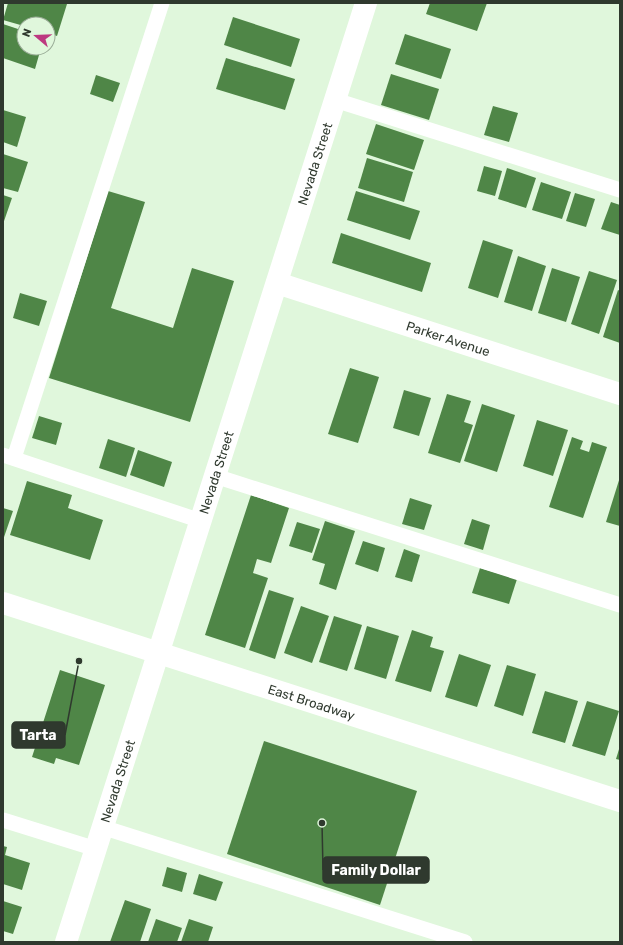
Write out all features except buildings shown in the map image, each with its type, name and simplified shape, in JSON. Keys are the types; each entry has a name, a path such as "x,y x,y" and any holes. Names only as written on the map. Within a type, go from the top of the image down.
{"street":[{"name":"Nevada Street","path":"66,942 366,3"},
{"name":"Parker Avenue","path":"277,283 620,394"},
{"name":"East Broadway","path":"3,603 620,801"}],"lane":[{"path":"162,3 9,456 201,521"},
{"path":"335,100 620,190"},
{"path":"215,476 620,605"},
{"path":"3,820 96,849"},
{"path":"102,827 465,942"}],"place":[{"name":"Tarta","path":"79,661"},
{"name":"Family Dollar","path":"322,823"}]}
